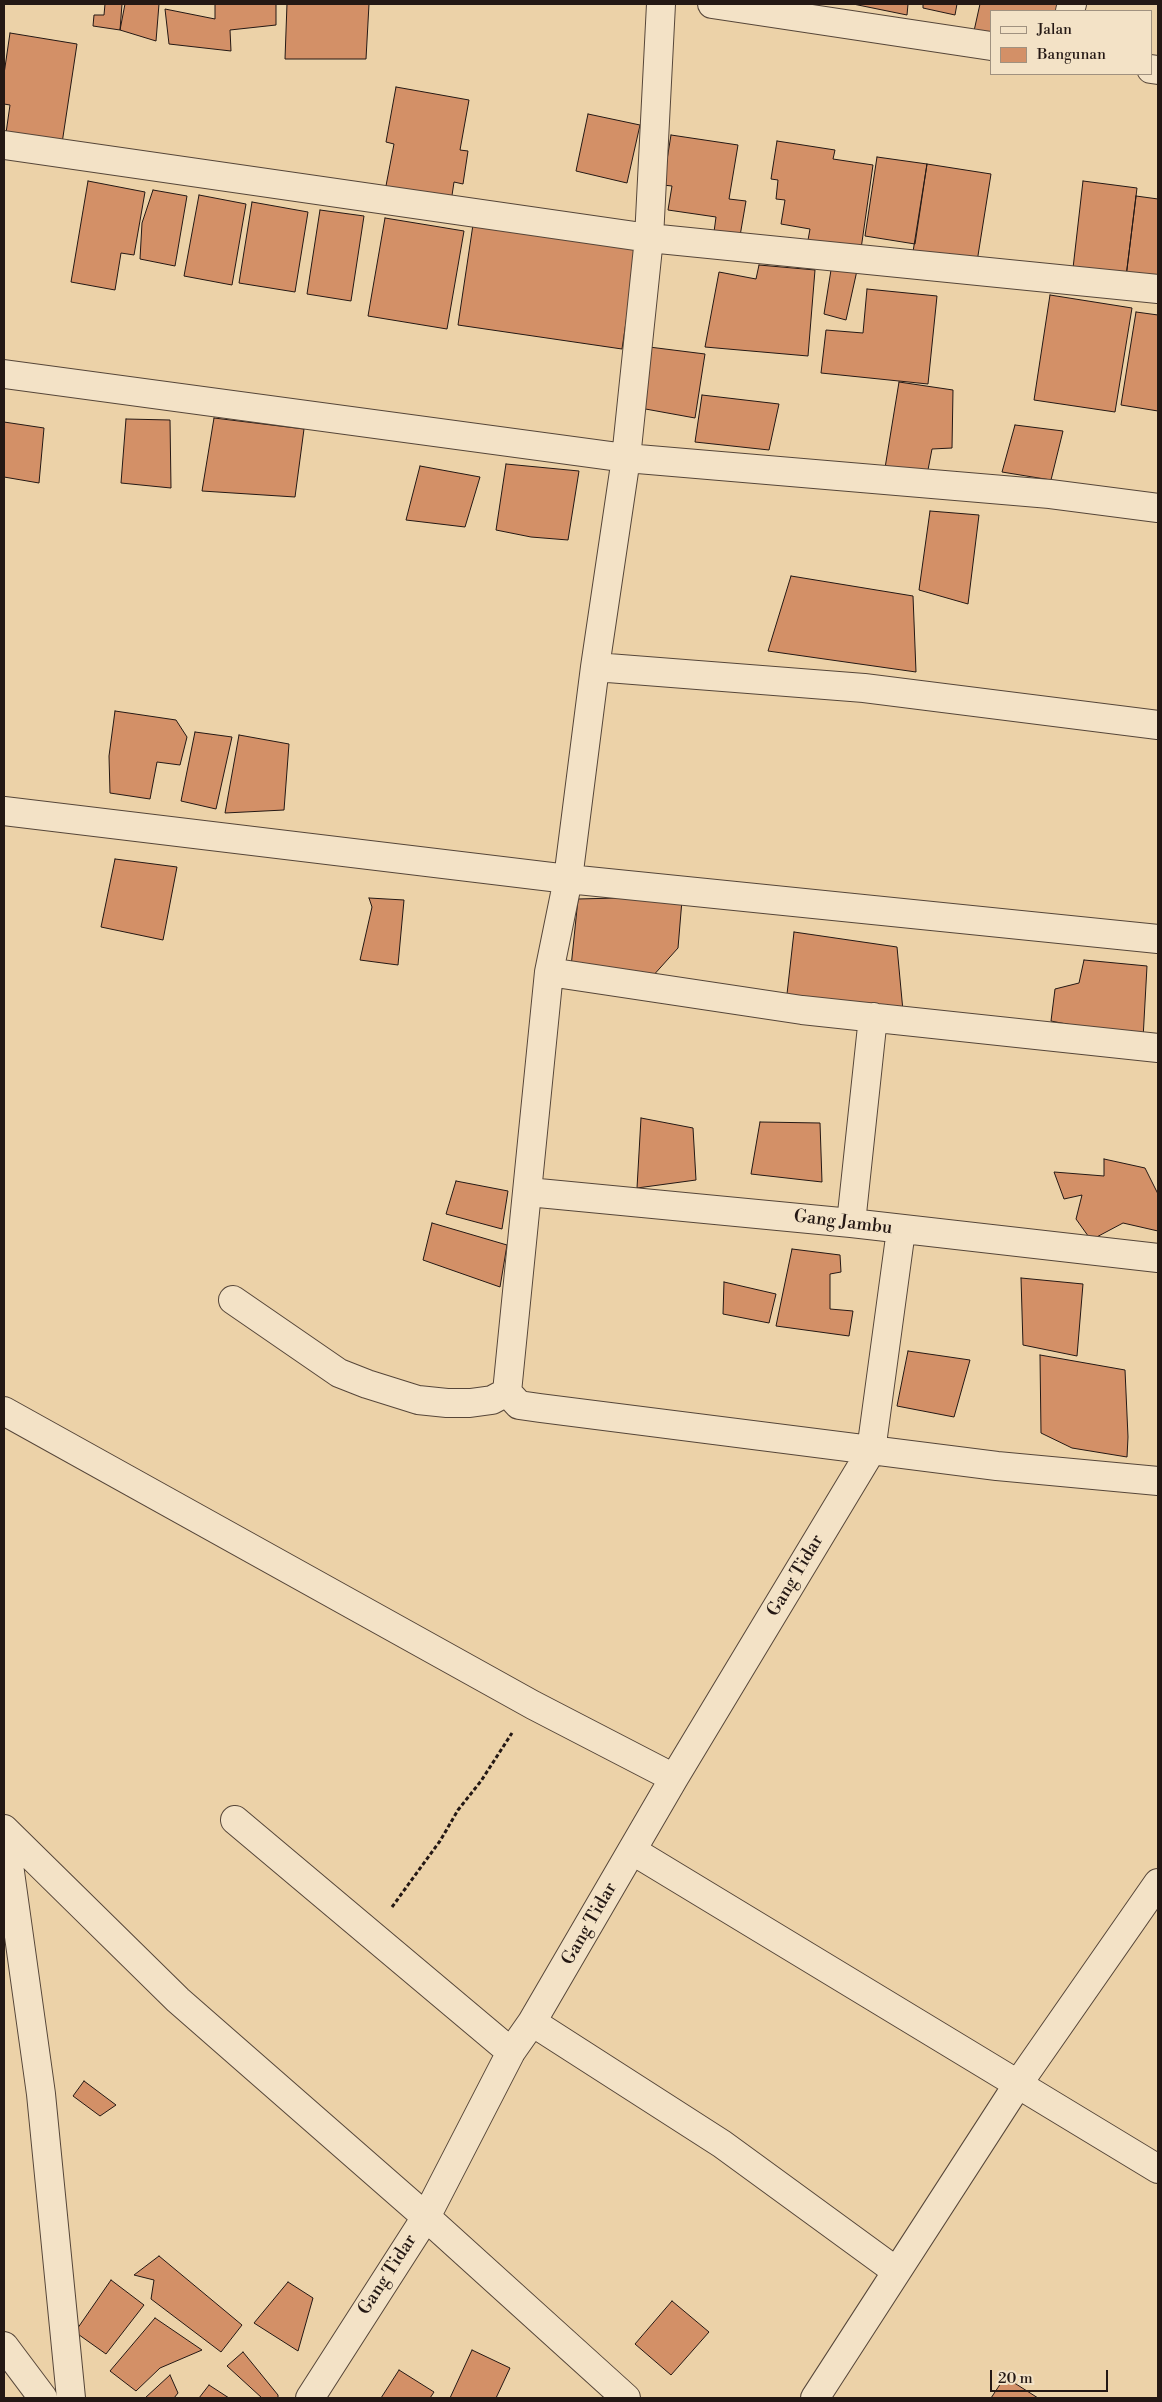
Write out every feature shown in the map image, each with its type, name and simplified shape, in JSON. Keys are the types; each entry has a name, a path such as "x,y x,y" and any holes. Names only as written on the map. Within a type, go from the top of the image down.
{"street":[{"path":"507,1392 549,972 568,879 595,667 626,458 649,238 662,4"},
{"path":"712,4 990,46"},
{"path":"4,144 649,238 1158,289"},
{"path":"4,374 626,458 1050,494 1158,508"},
{"path":"595,667 864,688 1158,725"},
{"path":"4,811 568,879 1158,939"},
{"path":"549,972 802,1010 1158,1048"},
{"path":"851,1223 873,1017"},
{"name":"Gang Jambu","path":"528,1192 851,1223 1158,1258"},
{"path":"871,1451 901,1230"},
{"path":"234,1300 339,1373 367,1384 418,1400 447,1403 470,1403 492,1400 507,1392"},
{"path":"507,1392 519,1404 871,1451 997,1466 1158,1481"},
{"path":"4,1411 533,1705 674,1778"},
{"name":"Gang Tidar","path":"310,2398 426,2217 511,2052 532,2022 674,1778 871,1451"},
{"path":"235,1820 511,2052"},
{"path":"71,2398 41,2094 4,1829 178,2000 426,2217 626,2398"},
{"path":"633,1851 948,2044 1158,2169"},
{"path":"815,2398 1018,2084 1158,1883"},
{"path":"532,2022 722,2144 896,2271"},
{"path":"4,2346 43,2398"}],"path":[{"path":"371,1935 440,1841 458,1810 481,1781 533,1705"}],"building":[{"path":"105,4 122,4 120,30 93,26 94,15 104,15"},
{"path":"125,4 159,4 156,41 120,30"},
{"path":"215,4 276,4 276,25 230,30 231,51 169,44 165,9 215,19"},
{"path":"287,4 369,4 366,59 285,59"},
{"path":"853,4 908,4 907,15"},
{"path":"923,4 957,4 955,15 923,8"},
{"path":"980,4 1070,4 1069,10 990,10 990,43 972,40"},
{"path":"10,33 77,44 61,150 5,140 10,105 4,104 4,74"},
{"path":"396,87 469,100 460,150 468,151 463,184 454,182 451,202 385,191 394,144 386,142"},
{"path":"588,114 640,125 627,183 576,171"},
{"path":"671,135 738,145 729,199 746,201 740,236 714,232 716,217 668,210 672,186 663,185"},
{"path":"777,141 835,150 833,159 873,165 861,249 808,240 810,229 781,224 785,200 776,199 778,180 771,179"},
{"path":"877,157 927,164 915,244 865,236"},
{"path":"927,164 991,174 976,268 912,258"},
{"path":"88,181 145,192 134,255 121,253 115,290 71,282"},
{"path":"1083,181 1137,188 1126,277 1072,277"},
{"path":"153,190 187,196 175,266 140,259 142,223"},
{"path":"199,195 246,204 232,285 184,276"},
{"path":"1136,196 1158,199 1158,281 1126,277"},
{"path":"252,202 308,212 295,292 239,283"},
{"path":"320,210 364,216 351,301 307,294"},
{"path":"385,218 464,231 447,329 368,316"},
{"path":"474,218 638,242 622,349 458,325"},
{"path":"759,265 815,270 808,356 705,347 719,272 756,279"},
{"path":"858,266 846,320 824,314 831,270"},
{"path":"867,289 937,296 928,384 821,373 826,330 863,333"},
{"path":"1050,295 1132,308 1115,412 1034,400"},
{"path":"1136,312 1158,315 1158,411 1121,405"},
{"path":"649,347 705,354 695,418 640,408"},
{"path":"899,382 953,390 952,448 932,449 927,475 885,468"},
{"path":"702,395 779,404 769,450 695,442"},
{"path":"214,418 304,429 295,497 202,491"},
{"path":"126,419 170,420 171,488 121,483"},
{"path":"4,422 44,428 39,483 4,477"},
{"path":"1015,425 1063,431 1051,480 1002,472"},
{"path":"506,464 579,471 568,540 531,537 496,530"},
{"path":"420,466 480,477 465,527 406,520"},
{"path":"930,511 979,515 968,604 919,590"},
{"path":"791,576 913,596 916,672 768,651"},
{"path":"115,711 176,720 187,737 180,765 157,762 150,799 110,793 109,756"},
{"path":"195,732 232,737 216,809 181,801"},
{"path":"239,735 289,744 284,810 225,813"},
{"path":"115,859 177,867 163,940 101,927"},
{"path":"656,897 682,900 678,948 651,978 571,967 578,899"},
{"path":"369,898 404,900 398,965 360,960 372,907"},
{"path":"794,932 897,947 903,1011 787,994"},
{"path":"1084,960 1147,966 1143,1039 1051,1021 1055,989 1079,983"},
{"path":"641,1118 693,1128 696,1180 637,1188"},
{"path":"760,1122 820,1123 822,1182 751,1174"},
{"path":"1104,1159 1145,1168 1158,1194 1158,1231 1123,1223 1091,1240 1076,1219 1082,1195 1064,1199 1054,1172 1104,1176"},
{"path":"456,1181 508,1191 502,1229 446,1214"},
{"path":"432,1223 507,1245 500,1287 423,1260"},
{"path":"792,1249 840,1255 841,1272 830,1274 830,1309 853,1311 849,1336 776,1326"},
{"path":"1021,1278 1083,1284 1077,1356 1023,1345"},
{"path":"724,1282 776,1294 769,1323 723,1314"},
{"path":"908,1351 970,1360 954,1417 897,1406"},
{"path":"1040,1355 1125,1370 1127,1457 1072,1448 1041,1433"},
{"path":"84,2081 116,2105 100,2116 73,2096"},
{"path":"159,2256 242,2325 221,2352 151,2299 154,2280 134,2275"},
{"path":"111,2280 144,2305 106,2354 75,2332"},
{"path":"288,2282 313,2298 298,2351 254,2323"},
{"path":"672,2301 709,2332 671,2375 635,2344"},
{"path":"155,2318 202,2350 160,2368 136,2391 110,2371"},
{"path":"472,2350 510,2368 496,2398 450,2398"},
{"path":"243,2352 278,2395 278,2398 262,2398 227,2366"},
{"path":"399,2370 434,2392 430,2398 381,2398"},
{"path":"170,2375 178,2393 174,2398 145,2398"},
{"path":"1005,2377 1038,2398 991,2398"},
{"path":"209,2385 229,2398 199,2398"}]}
